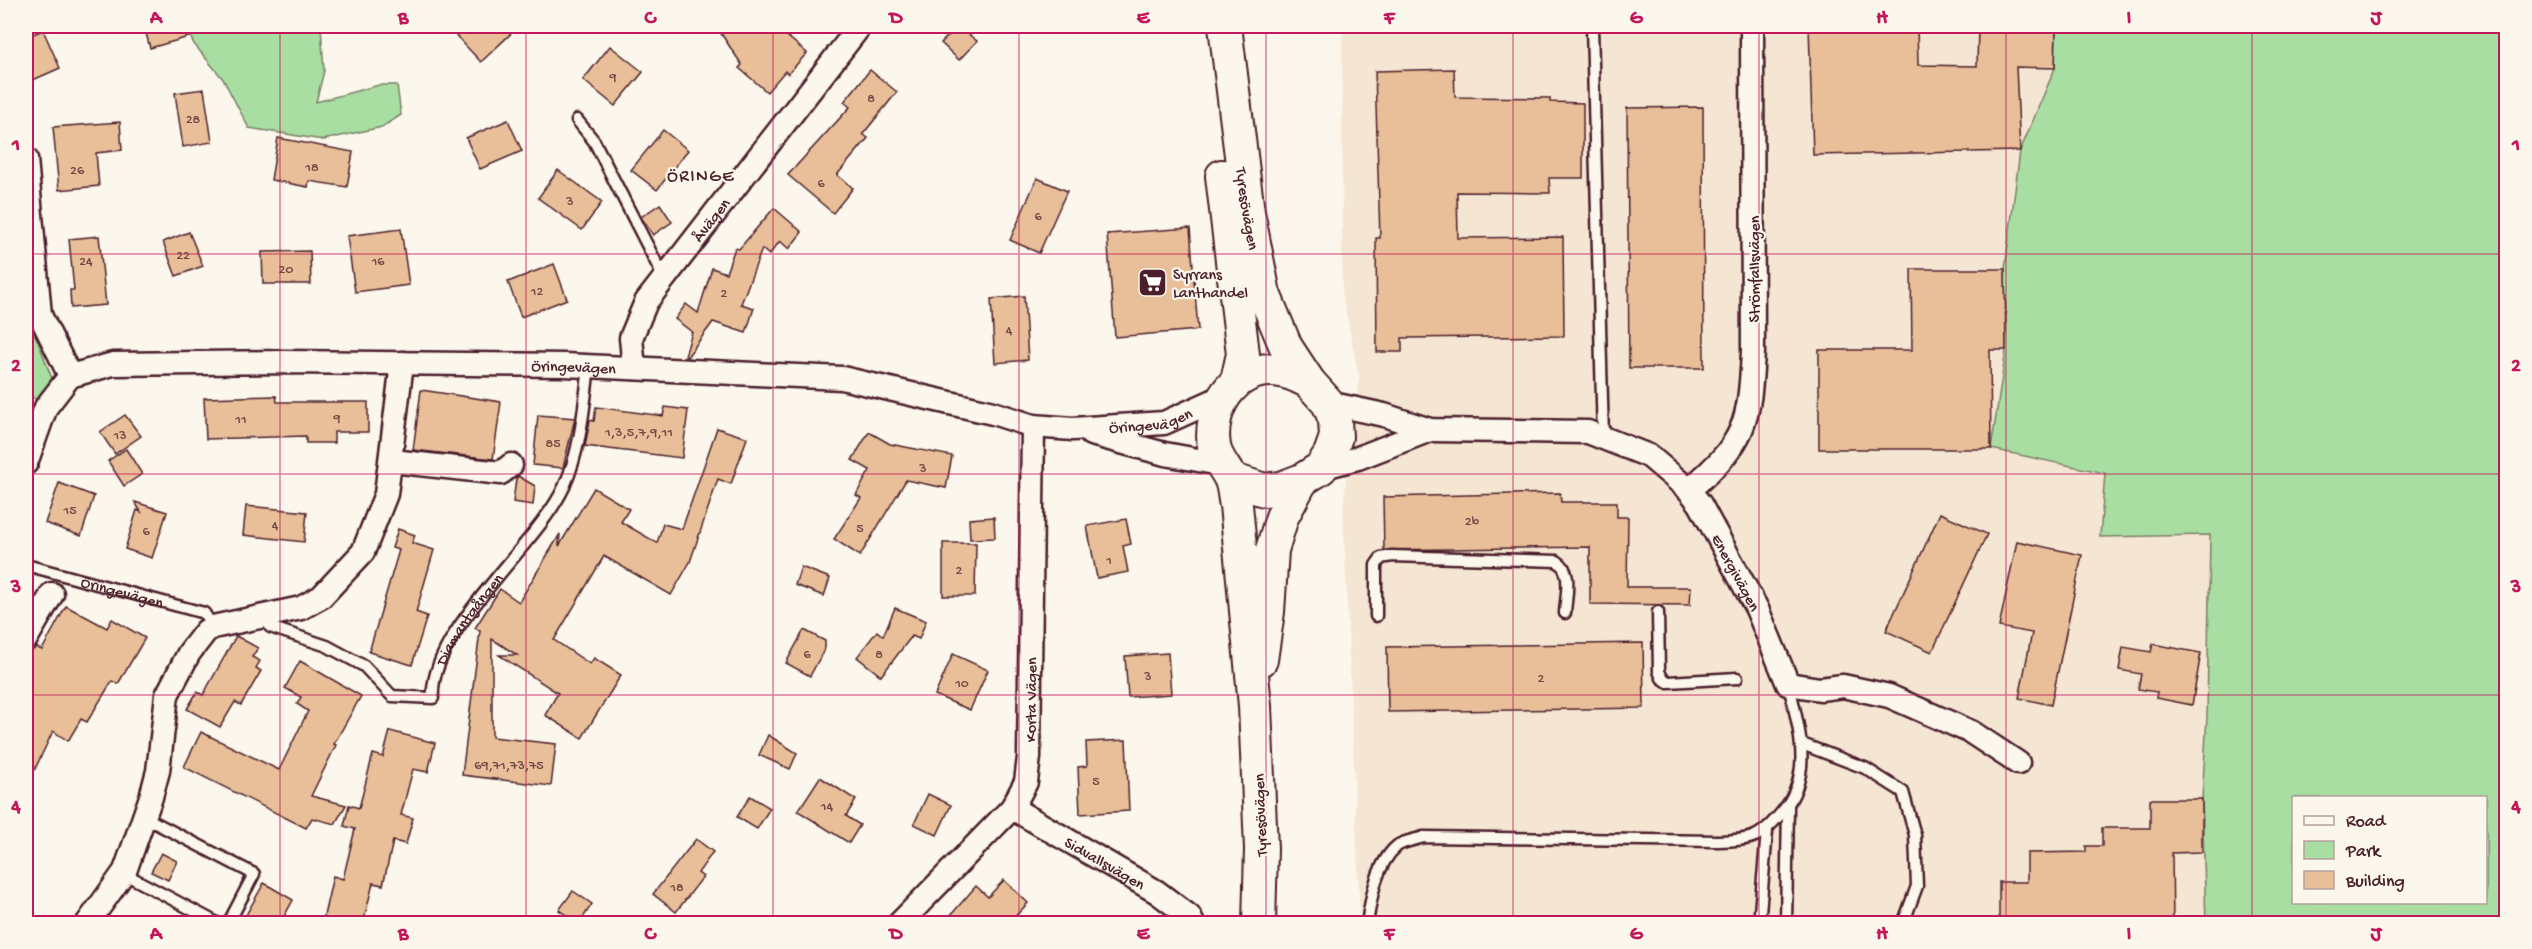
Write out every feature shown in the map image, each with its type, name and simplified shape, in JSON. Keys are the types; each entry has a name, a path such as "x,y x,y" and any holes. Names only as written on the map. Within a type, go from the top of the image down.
{"main road":[{"name":"Tyresövägen","path":"1208,26 1243,354 1231,388 1216,413 1212,431 1214,449 1226,471 1255,706 1261,849 1259,924"},
{"name":"Tyresövägen","path":"1226,26 1248,212 1264,294 1286,347 1335,420 1336,437 1330,454 1311,474 1282,517 1272,550 1268,612 1255,706"},
{"path":"1231,388 1259,371 1273,370 1292,374 1318,392"},
{"path":"1226,471 1264,490 1281,488 1311,474"}],"street":[{"name":"Åvägen","path":"634,368 631,338 646,302 860,26"},
{"name":"Strömfallsvägen","path":"1689,490 1721,462 1732,447 1750,404 1753,352 1752,26"},
{"path":"26,159 40,315 70,376 46,407 26,463"},
{"name":"Öringevägen","path":"70,376 113,364 402,363 589,366 842,378 993,413 1033,426 1073,429 1164,423 1231,388"},
{"path":"87,924 123,873 144,818 158,771 167,695 189,653 206,631 213,627 302,609 321,597 363,552 382,510 392,461 402,363"},
{"name":"Energivägen","path":"1318,392 1430,430 1587,432 1649,456 1689,490 1704,510 1757,609 1788,684"},
{"name":"Korta Vägen","path":"899,924 1012,808 1026,782 1029,758 1033,426"},
{"name":"Öringevägen","path":"1073,429 1226,471"},
{"name":"Energivägen","path":"1311,474 1430,430"},
{"path":"392,461 501,473 511,465"},
{"path":"26,639 52,594"},
{"path":"1788,684 1820,689 1843,686 1889,696 1971,732 2018,763"},
{"name":"Sidvallsvägen","path":"1012,808 1156,892 1189,916 1193,924"}],"lane":[{"path":"1592,26 1603,438"},
{"path":"577,120 594,141 664,279"},
{"name":"Diamantgången","path":"266,615 270,627 327,646 364,666 392,696 433,698 439,667 456,631 563,489 576,456 589,366"},
{"path":"1376,616 1376,565 1381,558 1392,556 1557,561 1564,566 1568,575 1565,613"},
{"name":"Öringevägen","path":"26,565 204,613 213,627"},
{"path":"1658,612 1659,671 1662,678 1668,682 1737,678"},
{"path":"1367,924 1372,891 1386,860 1398,845 1423,837 1718,841 1745,840 1767,831 1788,806 1801,780 1802,744 1788,684"},
{"path":"1802,744 1865,768 1903,792 1915,835 1917,886 1904,924"},
{"path":"1786,924 1788,806"},
{"path":"144,818 254,874 228,924"},
{"path":"1759,924 1767,831"},
{"path":"123,873 219,924"}],"shaded area":[{"path":"1342,26 2056,26 2055,68 2020,151 2005,269 2006,350 1991,448 2106,472 2100,537 2210,535 2207,717 2202,799 2206,923 1360,923 1343,506 1359,377 1342,294"}],"green space":[{"path":"185,26 321,26 324,71 316,102 379,85 397,85 401,115 382,127 323,140 249,128 223,79 194,44"},
{"path":"2056,26 2506,26 2506,923 2206,923 2202,799 2207,717 2210,535 2100,537 2105,473 1991,449 2006,350 2005,269 2020,151 2055,68"},
{"path":"26,273 35,334 53,381 40,400 26,396"}],"building":[{"path":"144,26 209,26 210,31 150,48"},
{"path":"447,26 519,26 481,62"},
{"path":"716,26 775,26 807,53 788,74 785,71 767,92 739,68 742,65"},
{"path":"958,26 977,41 959,60 941,43"},
{"path":"1809,26 1917,26 1918,65 1977,66 1978,26 2056,26 2055,68 2016,67 2020,151 1813,155"},
{"path":"43,30 60,68 33,80 26,64 26,37"},
{"path":"610,46 643,72 615,106 583,80"},
{"path":"1454,69 1455,97 1550,98 1550,102 1583,103 1583,178 1549,178 1550,193 1457,192 1458,238 1563,237 1564,336 1402,338 1402,352 1377,352 1376,238 1380,238 1375,71"},
{"path":"870,70 897,92 863,134 868,138 837,175 853,188 833,213 788,175 850,107 844,102"},
{"path":"204,89 212,142 183,147 175,93"},
{"path":"1703,107 1704,368 1629,368 1627,108"},
{"path":"508,120 522,151 480,169 466,138"},
{"path":"120,122 122,150 96,153 99,186 59,190 53,127"},
{"path":"663,130 688,150 657,190 631,170"},
{"path":"278,138 353,152 347,187 309,181 308,187 271,180"},
{"path":"558,170 602,202 582,230 538,198"},
{"path":"1037,178 1067,191 1039,253 1010,240"},
{"path":"660,204 672,222 653,235 641,217"},
{"path":"774,208 802,232 789,249 780,241 769,255 762,249 741,304 754,308 746,333 713,322 687,357 685,356 692,332 675,319 686,304 698,313 712,268 726,273 735,248 739,249"},
{"name":"Syrrans Lanthandel","path":"1190,228 1198,330 1115,337 1107,234"},
{"path":"401,229 409,285 355,292 347,236"},
{"path":"189,232 203,266 176,276 163,242"},
{"path":"99,236 106,305 71,308 70,290 74,290 69,239"},
{"path":"310,251 311,284 263,284 262,252"},
{"path":"554,264 567,299 521,317 508,282"},
{"path":"1911,269 2005,269 2006,350 1990,350 1991,449 1819,449 1819,350 1912,350"},
{"path":"1024,296 1028,360 995,363 991,299"},
{"path":"421,390 501,402 493,459 413,450"},
{"path":"276,396 277,402 368,402 368,432 334,432 334,443 306,443 306,436 206,439 204,398"},
{"path":"596,407 663,416 665,407 688,410 682,458 585,446 590,420 594,421"},
{"path":"125,415 141,436 115,454 100,432"},
{"path":"538,415 575,418 563,468 533,465"},
{"path":"717,428 747,438 731,484 718,479 690,562 671,595 604,556 554,640 590,664 594,658 621,675 582,738 545,715 558,693 499,655 517,655 492,639 492,737 556,744 551,786 462,775 480,631 475,628 500,589 519,602 560,534 559,546 594,488 629,509 621,522 657,543 663,524 682,529"},
{"path":"869,432 890,444 952,456 946,488 906,480 860,556 834,539 861,498 856,495 870,470 852,460"},
{"path":"126,449 142,474 124,486 108,461"},
{"path":"518,476 535,486 533,505 513,502"},
{"path":"59,483 94,496 81,536 45,523"},
{"path":"1560,493 1561,502 1617,502 1617,517 1628,517 1627,587 1691,587 1690,605 1590,604 1590,547 1384,550 1383,497"},
{"path":"135,502 167,512 152,558 125,549 137,510 141,512"},
{"path":"246,506 307,512 304,542 243,535"},
{"path":"1940,513 1987,534 1932,652 1886,631"},
{"path":"994,517 995,538 970,539 969,519"},
{"path":"1126,519 1131,544 1123,546 1128,572 1097,578 1087,526"},
{"path":"398,529 415,535 412,543 434,550 416,612 427,616 412,665 369,652 399,550 392,548"},
{"path":"2017,541 2082,555 2051,705 2019,698 2032,633 1999,627"},
{"path":"943,543 976,543 975,596 943,596"},
{"path":"801,567 830,578 824,596 795,585"},
{"path":"66,606 107,628 112,619 145,638 118,684 112,681 87,722 81,719 68,741 53,731 26,788 26,657 36,647 42,650"},
{"path":"895,608 926,621 919,639 912,636 881,676 857,657 877,631 883,636"},
{"path":"804,630 825,641 825,648 810,676 786,663"},
{"path":"236,636 258,648 252,657 260,661 256,668 261,671 241,705 235,702 220,727 187,709 197,692 203,695"},
{"path":"1643,643 1644,708 1388,712 1387,647"},
{"path":"2153,644 2201,653 2192,705 2156,698 2157,692 2138,689 2141,674 2119,670 2123,647 2151,652"},
{"path":"1168,653 1171,694 1128,697 1125,656"},
{"path":"953,654 988,670 970,710 935,695"},
{"path":"300,661 361,696 334,744 336,745 311,796 346,805 335,824 312,818 306,828 184,767 201,732 279,770 308,711 297,704 301,697 285,688"},
{"path":"390,731 435,743 428,772 413,769 401,815 413,818 406,844 393,841 383,885 373,883 363,924 340,924 323,920 333,876 343,879 355,829 344,826 349,805 359,808 373,754 383,757"},
{"path":"768,735 797,753 790,769 759,755"},
{"path":"1126,740 1129,811 1080,814 1078,767 1087,766 1086,742"},
{"path":"820,777 856,800 846,816 860,825 849,843 798,811"},
{"path":"928,794 951,805 937,835 914,824"},
{"path":"750,796 770,808 757,829 737,817"},
{"path":"2150,799 2202,799 2202,852 2172,853 2173,924 1999,924 1999,882 2027,882 2027,853 2086,852 2086,846 2102,846 2102,828 2150,828"},
{"path":"696,839 713,852 698,873 703,877 676,912 653,894"},
{"path":"161,853 177,861 168,880 151,872"},
{"path":"1004,880 1028,903 1008,924 943,924 976,886 988,897"},
{"path":"264,883 293,900 280,924 241,924"},
{"path":"573,891 592,904 579,924 559,910"}],"place":[{"name":"Syrrans Lanthandel","path":"1152,282"}],"district":[{"name":"ÖRINGE","path":"701,175"}]}
